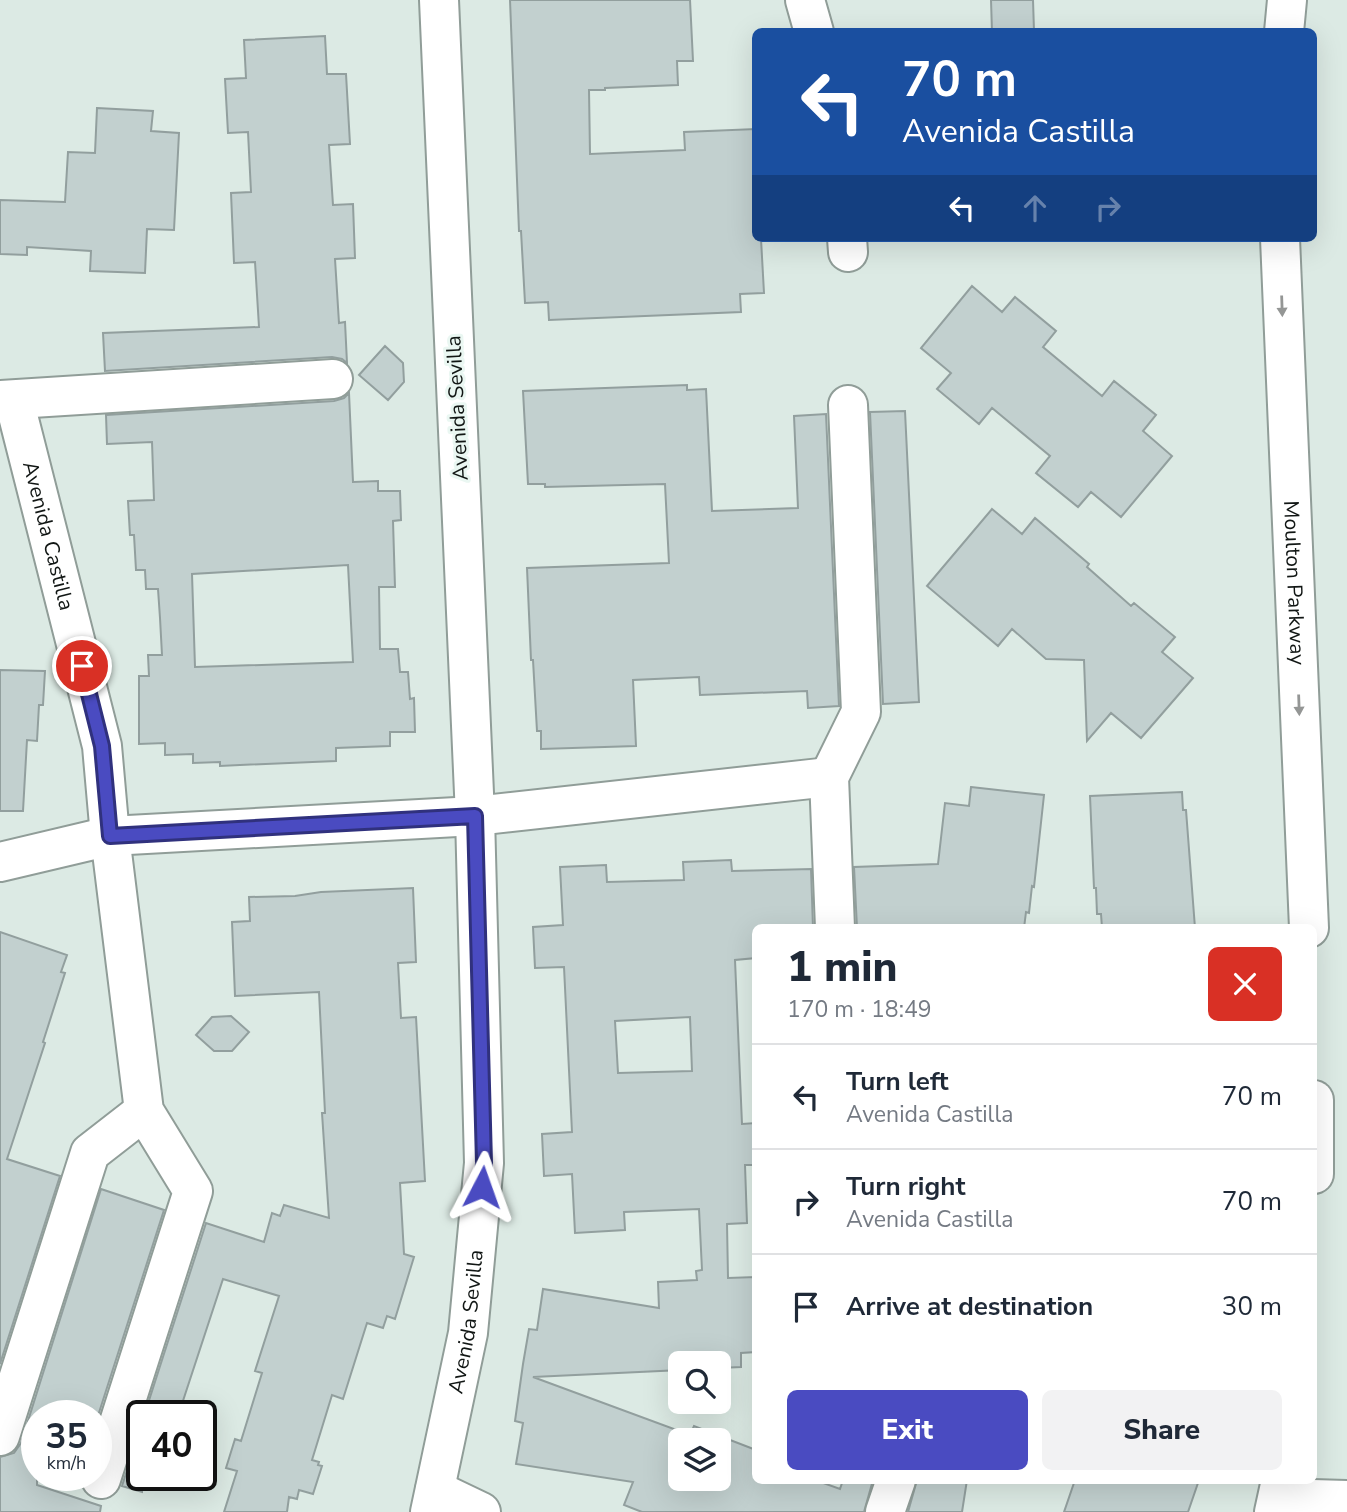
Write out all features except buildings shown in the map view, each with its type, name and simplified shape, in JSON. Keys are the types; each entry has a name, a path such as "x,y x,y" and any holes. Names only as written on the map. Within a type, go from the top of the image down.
{"street":[{"name":"Avenida Sevilla","path":"439,0 475,816 484,1163 468,1333 432,1501 481,1512"},
{"path":"805,0 813,28"},
{"path":"1284,28 1287,0"},
{"name":"Moulton Parkway","path":"1280,242 1309,924"},
{"path":"7,400 334,379"},
{"name":"Avenida Castilla","path":"7,400 102,746 110,836 144,1111"},
{"path":"835,924 828,777 861,712 848,405"},
{"path":"0,862 110,836 475,816 828,777"},
{"path":"0,1436 90,1153 144,1111 193,1191 112,1445"},
{"path":"885,1512 895,1484"},
{"path":"1283,1501 1347,1500"}],"route":[{"path":"82,666 102,746 110,836 475,816 484,1163 482,1187"}]}
